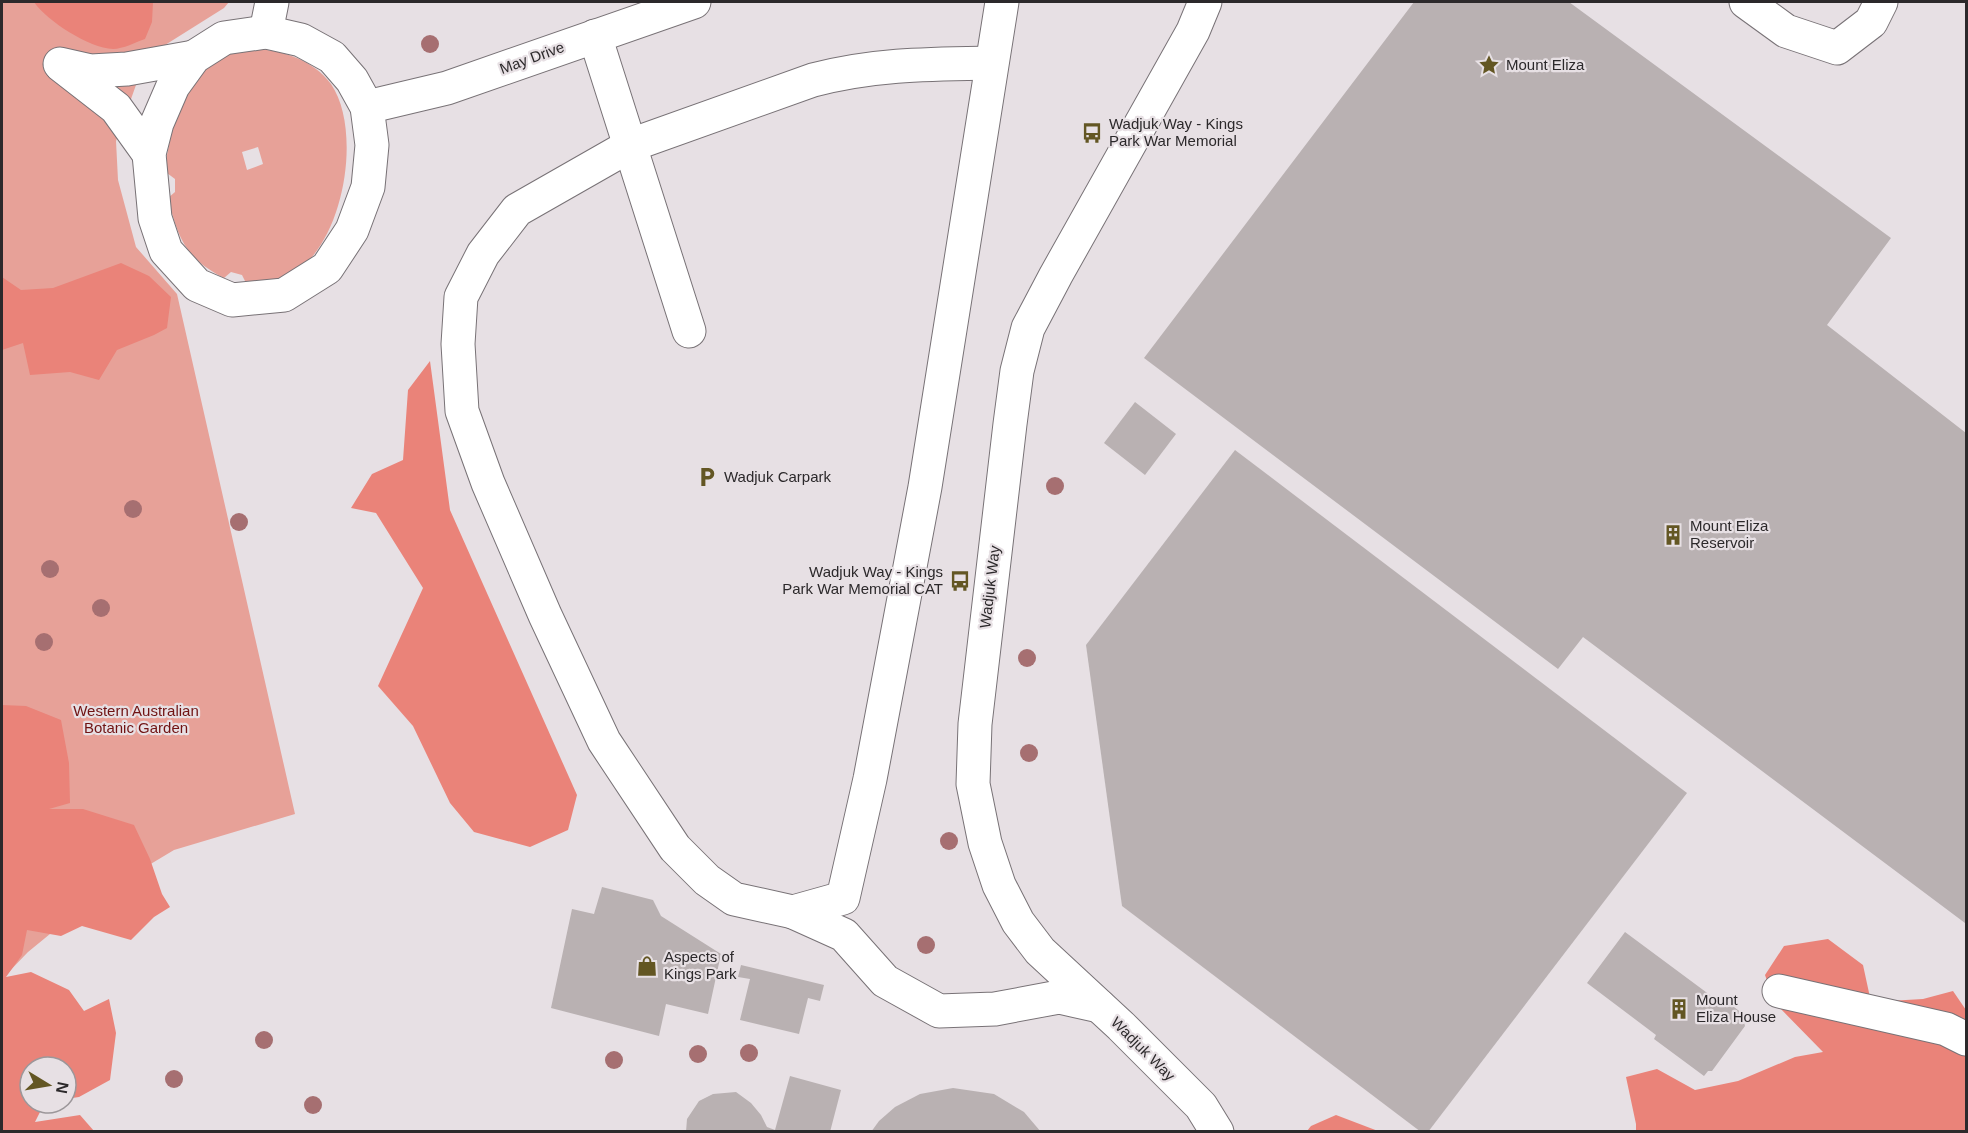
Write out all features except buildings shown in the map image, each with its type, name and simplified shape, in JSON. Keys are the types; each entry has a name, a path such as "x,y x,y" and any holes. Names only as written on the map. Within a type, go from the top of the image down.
{"street":[{"name":"May Drive","path":"367,107 447,88 694,2"},
{"path":"793,912 843,898 870,779 924,487 1002,2"},
{"name":"Wadjuk Way","path":"1205,2 1193,31 1028,328 1017,370 1010,424 977,702 972,784 985,843 999,885 1018,922 1040,951 1201,1106 1217,1131"},
{"path":"1746,2 1786,31 1838,48 1871,22 1881,2"},
{"path":"269,17 301,40 332,57 352,80 367,107 372,145 368,187 352,230 327,267 284,295 232,300 197,285 166,252 155,218 149,154 157,123 173,86 194,57 224,38 269,17"},
{"path":"595,36 632,145 690,332"},
{"path":"149,154 116,108 60,64 91,71 115,70 194,57"},
{"path":"991,63 902,64 842,72 813,80 632,145 517,210 483,254 461,297 458,344 462,411 488,483 545,615 604,741 675,848 707,880 734,899 793,912 844,934 885,981 939,1011 995,1009 1059,998 1099,1006"},
{"path":"1779,991 1946,1029 1966,1039"}],"green space":[{"name":"Western Australian Botanic Garden","path":"2,2 229,2 224,8 146,57 116,141 118,180 136,247 177,294 295,814 174,850 94,898 28,952 2,979"},
{"path":"245,49 269,50 293,56 314,67 323,75 331,84 341,105 346,131 346,160 342,190 334,218 322,243 306,264 286,277 276,280 246,283 242,275 231,272 224,278 200,263 185,246 180,236 168,198 175,192 175,179 167,173 167,155 175,113 202,69 221,57","holes":["258,147 263,164 247,170 242,152"]}],"shaded area":[{"path":"34,2 153,2 152,22 145,39 113,49 92,44 69,32 48,17"},
{"path":"121,263 149,276 171,297 167,328 117,350 99,380 70,372 30,375 23,343 2,350 2,277 21,290 53,288"},
{"path":"430,361 450,510 577,795 568,830 530,847 474,832 450,803 413,726 378,686 423,588 376,513 351,508 372,474 403,460 408,390"},
{"path":"2,705 26,706 61,720 69,763 70,803 49,809 83,809 134,825 150,859 162,894 170,907 154,917 131,940 82,926 61,936 27,930 22,955 6,977 31,972 69,990 84,1011 109,999 116,1033 110,1080 79,1097 78,1055 18,1055 18,1115 38,1115 35,1122 80,1115 94,1131 2,1131"},
{"path":"1828,939 1863,965 1871,1002 1923,999 1953,991 1966,1010 1966,1131 1636,1131 1626,1077 1657,1069 1695,1090 1738,1081 1795,1057 1823,1052 1775,1003 1765,975 1784,946"},
{"path":"1336,1115 1378,1131 1307,1131 1311,1126"}],"place":[{"name":"Mount Eliza","path":"1489,65"},
{"name":"Wadjuk Way - Kings Park War Memorial","path":"1092,133"},
{"name":"Wadjuk Carpark","path":"707,477"},
{"name":"Mount Eliza Reservoir","path":"1673,535"},
{"name":"Wadjuk Way - Kings Park War Memorial CAT","path":"960,581"},
{"name":"Aspects of Kings Park","path":"647,966"},
{"name":"Mount Eliza House","path":"1679,1009"}]}
